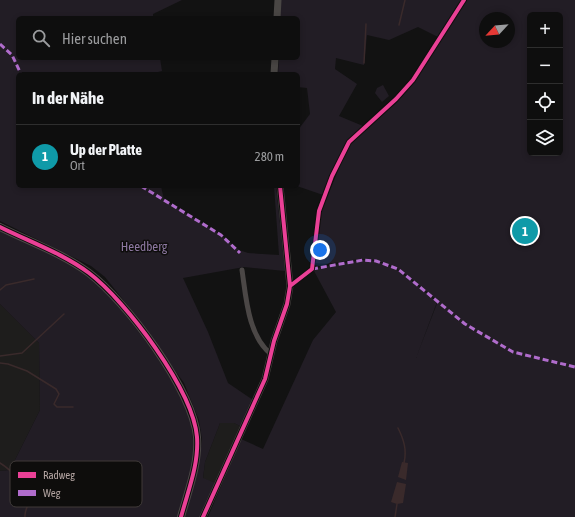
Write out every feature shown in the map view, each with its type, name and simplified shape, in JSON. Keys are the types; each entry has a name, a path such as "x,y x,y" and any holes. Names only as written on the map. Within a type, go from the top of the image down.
{"main road":[{"path":"0,227 74,264 99,282 127,311 169,369 180,387 194,419 197,439 196,462 181,517"}],"street":[{"path":"277,16 278,0"},
{"path":"290,286 312,269 319,211 332,176 349,142 396,99 413,80 464,0"},
{"path":"274,72 275,60"},
{"path":"204,517 265,379 274,341 287,304 290,286 280,188"},
{"path":"242,270 248,308 256,332 264,349 271,354"}],"shaded area":[{"path":"0,304 39,343 40,410 14,461 10,461 10,470 0,471"},
{"path":"220,423 234,423 242,427 216,483 203,479 205,462"},
{"path":"402,462 408,463 406,480 398,477"},
{"path":"397,482 406,484 403,503 397,504 391,502"}],"green space":[{"name":"Heedberg","path":"0,0 182,0 153,14 153,16 16,16 16,60 160,60 162,71 16,72 16,188 161,188 164,200 221,235 239,250 248,253 279,255 274,188 276,188 285,271 244,267 183,278 208,332 228,383 253,400 242,427 234,423 220,423 205,462 203,478 216,483 201,517 185,517 200,458 202,439 199,420 184,383 136,316 105,277 91,266 0,221"},
{"path":"280,0 462,0 438,37 418,27 389,40 367,35 364,65 336,58 335,69 357,84 339,116 363,126 348,141 323,195 300,187 300,127 310,114 307,88 300,87 300,72 278,72 279,60 300,60 300,16 280,16"},
{"path":"466,0 575,0 575,517 208,517 241,439 263,449 313,340 336,312 313,269 362,260 383,263 403,274 437,302 416,358 438,301 413,280 385,263 364,259 327,264 315,263 320,215 349,143 397,102 414,80"},
{"path":"383,85 389,96 382,102 375,93 377,88"},
{"path":"0,230 51,255 88,277 110,297 123,312 137,329 163,367 184,403 191,421 194,450 193,459 187,489 178,517 0,517 0,471 10,470 10,507 142,507 142,461 14,461 40,410 39,343 0,304"}],"waterway":[{"path":"399,25 405,0"},
{"path":"364,63 366,24"},
{"path":"0,290 6,285 34,279"},
{"path":"0,356 22,353 64,314"},
{"path":"0,363 8,364 27,371 56,389 59,394 54,404 57,407 73,407"},
{"path":"398,428 404,445 404,463"},
{"path":"0,463 10,471"},
{"path":"395,517 397,504"},
{"path":"25,517 27,507"}],"marked path":[{"path":"0,44 12,55 20,72"},
{"path":"144,188 221,235 240,253"},
{"path":"312,269 363,260 376,261 398,269 465,324 513,352 575,367"}],"cycle path":[{"path":"290,286 312,269 319,211 332,176 349,142 396,99 413,80 464,0"},
{"path":"203,517 265,379 274,341 287,304 290,286 280,188"},
{"path":"0,227 57,254 89,273 121,304 155,348 171,372 184,395 193,418 197,437 195,467 181,517"}],"place":[{"name":"Up der Platte","path":"525,231"}]}
